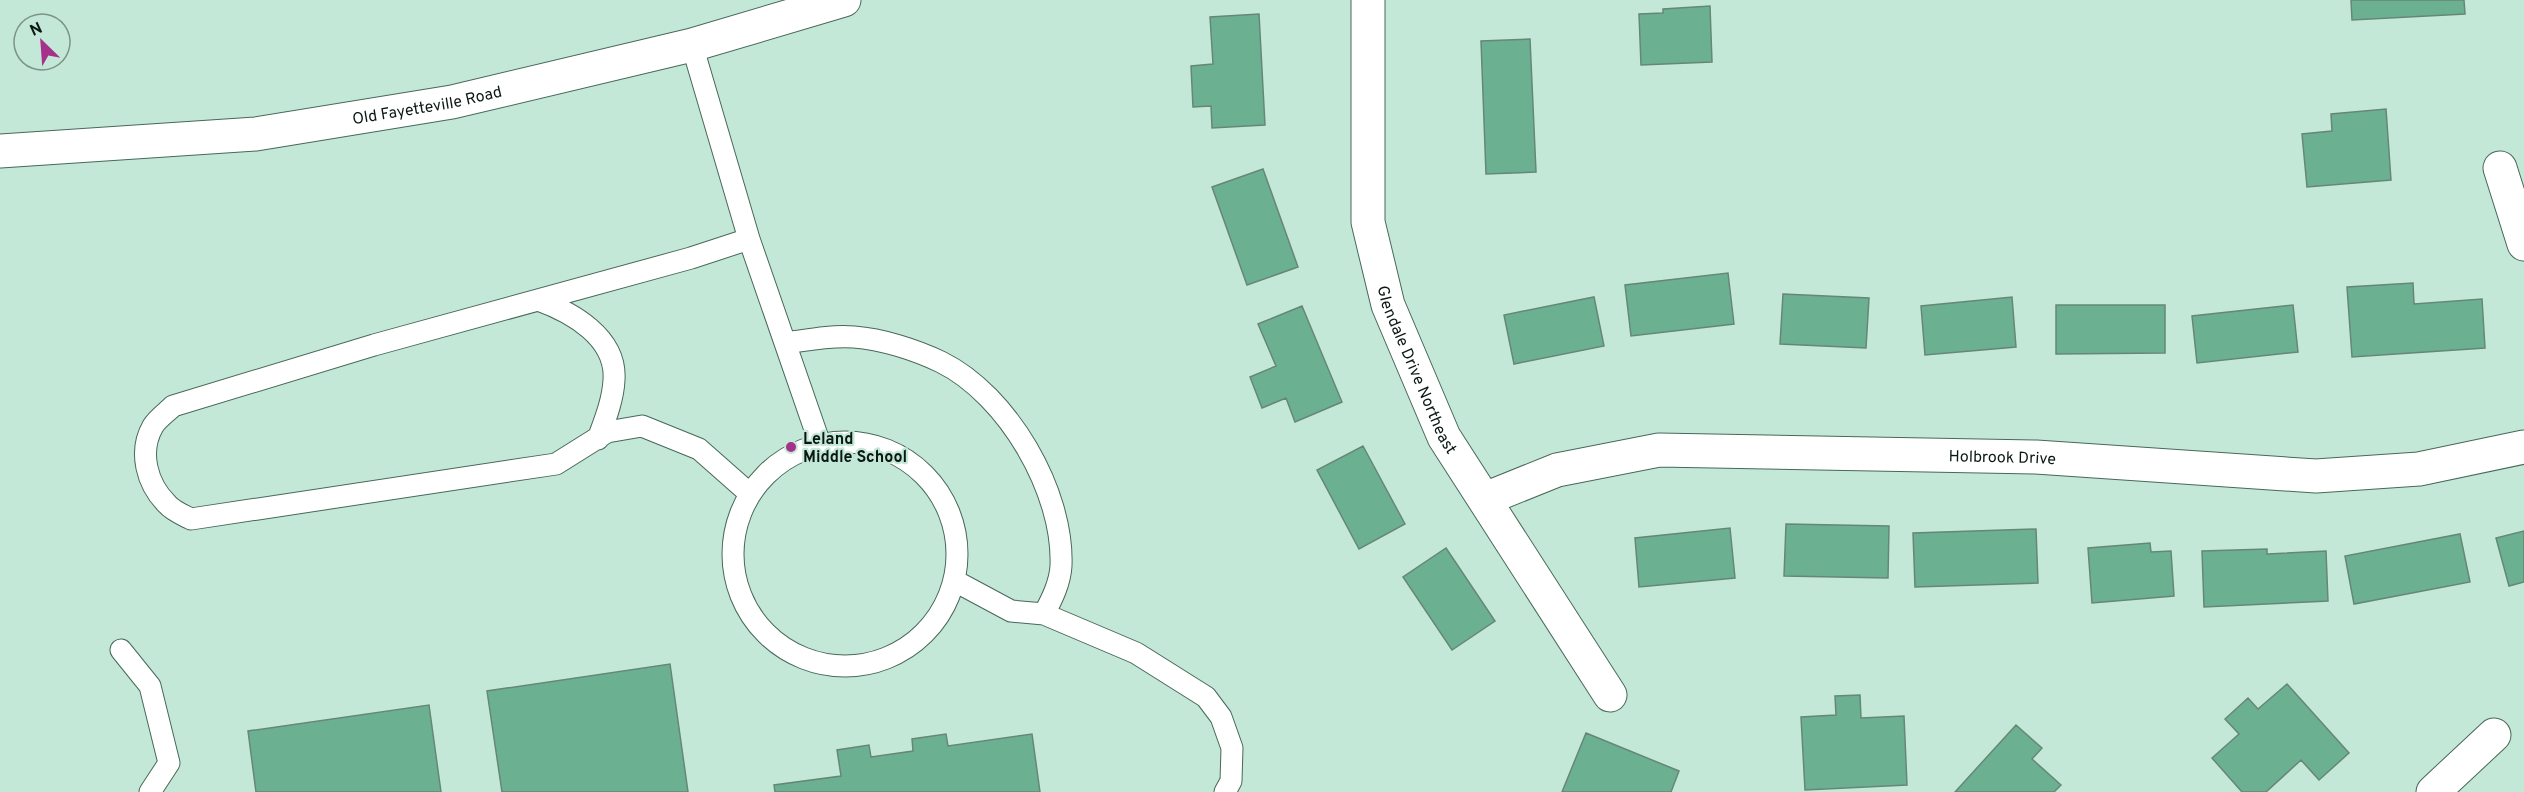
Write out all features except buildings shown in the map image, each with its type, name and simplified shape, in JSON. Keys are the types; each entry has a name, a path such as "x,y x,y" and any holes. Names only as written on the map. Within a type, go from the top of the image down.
{"street":[{"name":"Old Fayetteville Road","path":"0,151 256,134 452,102 692,45 844,0"},
{"name":"Glendale Drive Northeast","path":"1368,0 1368,222 1388,305 1444,437 1610,695"},
{"path":"2500,168 2524,244"},
{"name":"Holbrook Drive","path":"1485,499 1557,470 1659,450 2036,457 2316,476 2419,469 2524,447"},
{"path":"2433,792 2494,735"}],"lane":[{"path":"692,45 749,239 820,444"},
{"path":"749,239 691,258 374,345 173,406 153,425 145,451 147,474 155,490 168,506 191,519 556,464 607,432 642,426 699,449 750,494"},
{"path":"538,300 560,308 580,320 598,336 611,358 615,377 612,399 598,439"},
{"path":"785,343 818,338 854,337 887,343 940,362 961,374 980,390 1000,411 1034,458 1059,526 1061,568 1054,594 1044,614"},
{"path":"859,442 895,453 926,475 948,506 958,543 955,582 939,617 912,645 877,663 838,667 800,658 768,637 744,606 733,568 735,529 750,494 769,471 793,454 820,444 859,442"},
{"path":"955,582 1011,611 1044,614 1136,653 1206,697 1221,717 1232,748 1231,781 1225,792"},
{"path":"121,650 150,686 169,763 150,792"}],"place":[{"name":"Leland Middle School","path":"791,447"}]}
